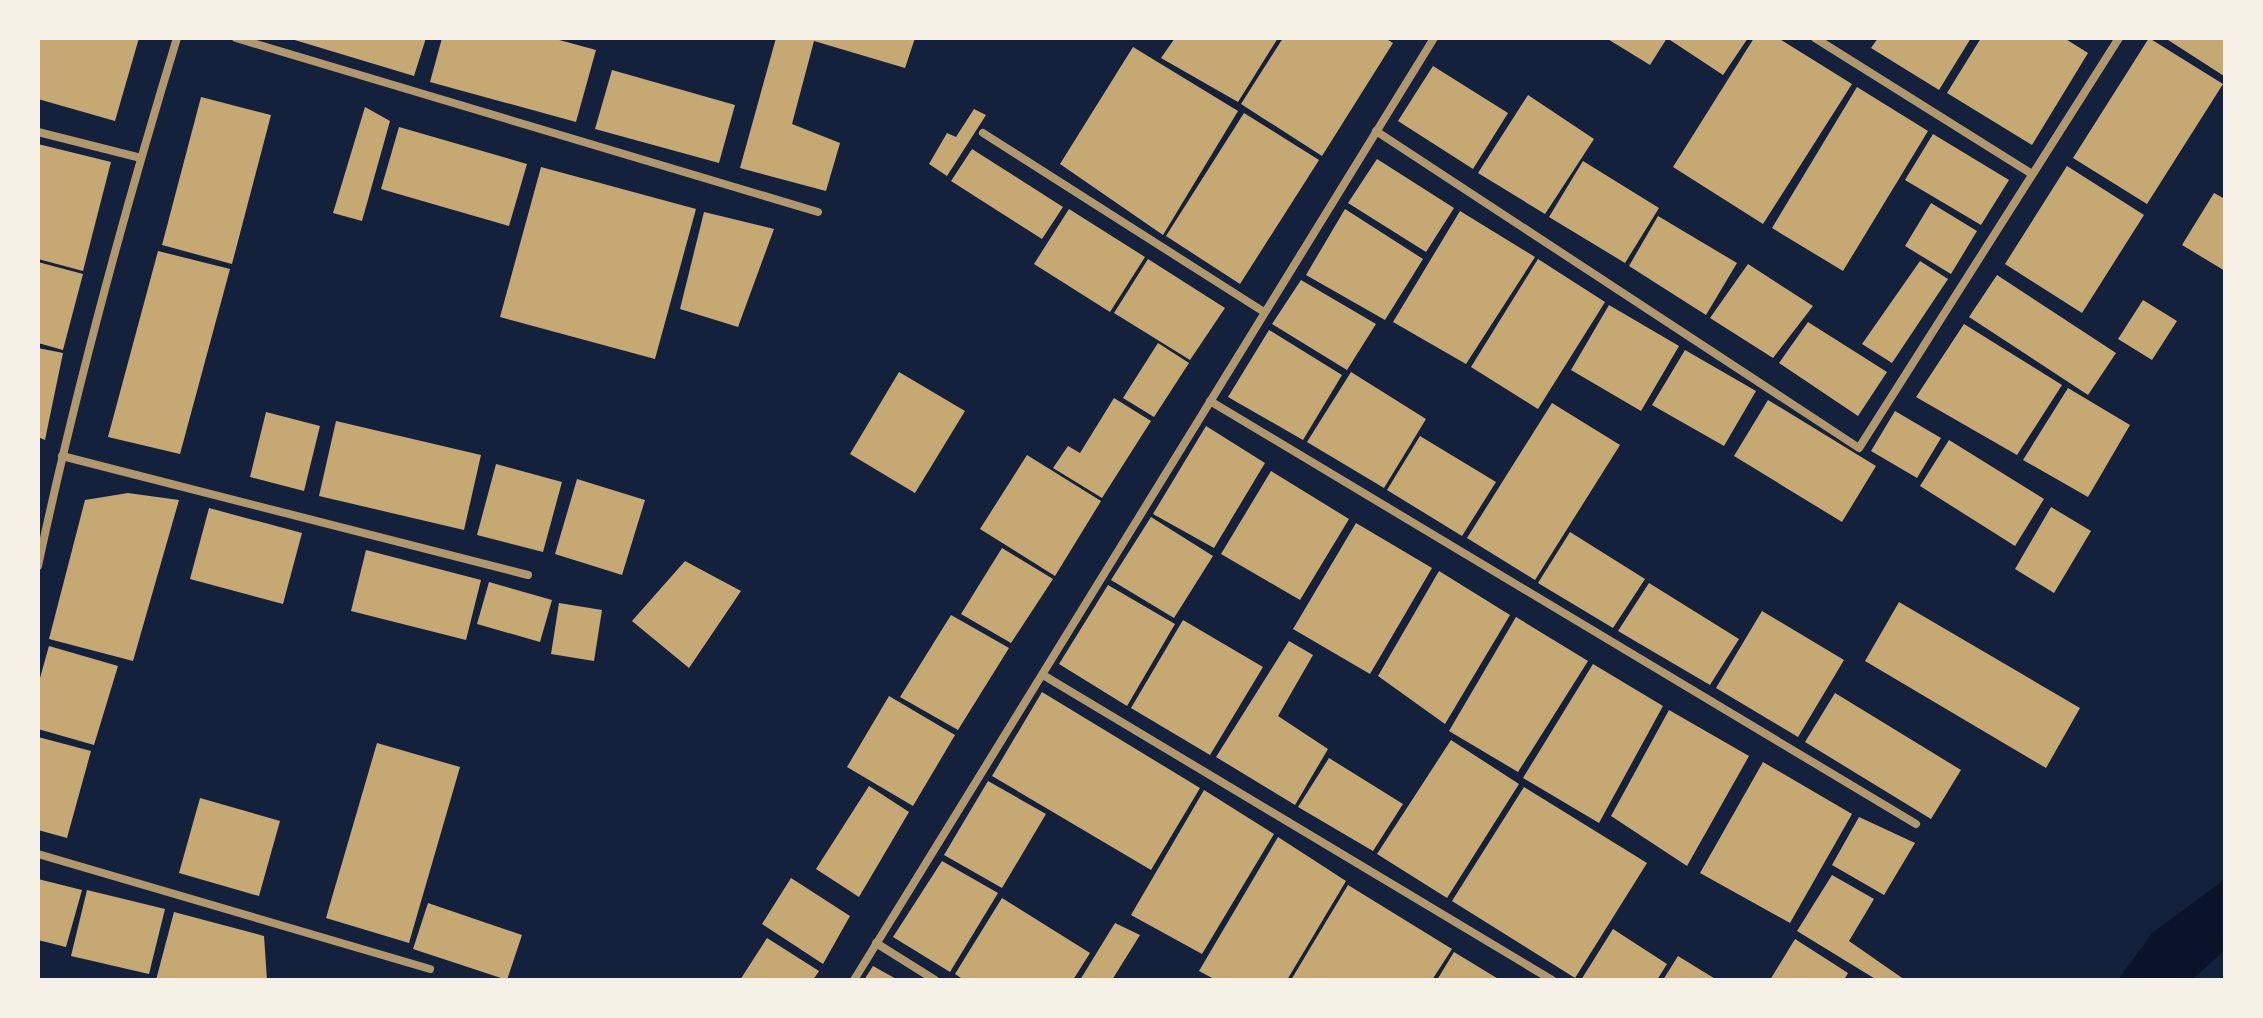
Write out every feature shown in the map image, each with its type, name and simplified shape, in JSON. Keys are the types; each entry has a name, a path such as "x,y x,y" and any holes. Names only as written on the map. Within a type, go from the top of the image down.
{"street":[{"path":"38,566 62,456 141,158 177,38"},
{"path":"236,38 818,212"},
{"path":"854,980 1434,38"},
{"path":"1815,38 2032,174"},
{"path":"1376,131 1859,448 2119,38"},
{"path":"38,132 141,158"},
{"path":"983,133 1264,312"},
{"path":"1210,401 1916,824"},
{"path":"62,456 528,575"},
{"path":"1043,675 1552,980"},
{"path":"38,854 430,969"},
{"path":"876,943 935,980"}],"water":[{"path":"2225,879 2225,950 2192,980 2118,980 2152,933"}],"building":[{"path":"38,38 139,38 115,121 38,99"},
{"path":"288,38 426,38 414,76"},
{"path":"442,38 552,38 596,50 576,122 430,82"},
{"path":"776,38 915,38 905,68 814,41 792,124 840,143 826,191 740,168"},
{"path":"1175,38 1278,38 1238,102 1161,58"},
{"path":"1283,38 1385,38 1393,43 1322,156 1241,104"},
{"path":"1606,38 1667,38 1650,65"},
{"path":"1671,38 1748,38 1723,75"},
{"path":"1754,38 1778,38 1852,84 1763,224 1673,167"},
{"path":"1878,38 1971,38 1939,90 1871,48"},
{"path":"1981,38 2064,38 2088,53 2032,145 1947,93"},
{"path":"2149,38 2223,84 2147,204 2073,158"},
{"path":"2165,38 2225,38 2225,75 2224,76"},
{"path":"1133,47 1238,111 1163,235 1060,164"},
{"path":"1433,66 1508,113 1473,169 1398,121"},
{"path":"612,70 735,105 719,163 595,129"},
{"path":"1857,87 1928,131 1843,271 1772,228"},
{"path":"1528,95 1594,139 1545,214 1478,173"},
{"path":"201,97 271,115 232,264 162,245"},
{"path":"365,107 390,121 362,221 333,213"},
{"path":"974,109 986,115 947,176 929,164 947,133 956,137"},
{"path":"1244,113 1319,160 1240,284 1166,236"},
{"path":"399,127 527,164 509,226 381,189"},
{"path":"1933,134 2009,180 1981,225 1905,180"},
{"path":"38,144 111,162 83,271 38,259"},
{"path":"972,149 1063,207 1042,239 951,181"},
{"path":"1377,159 1454,208 1426,252 1348,203"},
{"path":"1583,161 1659,208 1625,263 1549,217"},
{"path":"2067,166 2144,215 2082,313 2005,264"},
{"path":"541,167 696,209 655,359 500,317"},
{"path":"2214,193 2225,199 2225,271 2182,245"},
{"path":"1931,203 1977,231 1951,274 1905,246"},
{"path":"1069,209 1145,257 1110,312 1034,264"},
{"path":"1345,209 1423,259 1385,320 1306,275"},
{"path":"1460,211 1535,257 1466,364 1393,322"},
{"path":"704,212 774,229 738,327 680,309"},
{"path":"1658,216 1737,263 1706,315 1629,266"},
{"path":"158,251 230,269 180,454 108,437"},
{"path":"1148,259 1225,308 1190,360 1114,313"},
{"path":"1538,259 1605,302 1538,409 1471,367"},
{"path":"1920,261 1948,279 1892,363 1862,344"},
{"path":"38,262 83,274 63,350 38,343"},
{"path":"1748,264 1813,306 1773,358 1710,318"},
{"path":"1997,275 2116,353 2088,395 1969,317"},
{"path":"1301,280 1376,324 1347,370 1272,324"},
{"path":"2143,300 2177,321 2152,360 2118,339"},
{"path":"1609,305 1679,346 1641,411 1571,370"},
{"path":"1808,322 1887,372 1858,416 1779,363"},
{"path":"1964,324 2062,385 2017,455 1916,397"},
{"path":"1269,330 1342,375 1303,440 1228,397"},
{"path":"1158,343 1189,363 1154,417 1123,398"},
{"path":"38,348 63,353 45,440 38,437"},
{"path":"1685,350 1756,391 1724,446 1652,405"},
{"path":"899,372 965,411 915,493 850,454"},
{"path":"1351,372 1426,419 1384,488 1307,442"},
{"path":"2068,388 2130,425 2088,497 2023,460"},
{"path":"1114,398 1151,421 1102,498 1053,468 1068,446 1080,453"},
{"path":"1768,400 1876,466 1842,522 1734,456"},
{"path":"1552,403 1620,445 1535,580 1467,538"},
{"path":"1895,411 1941,438 1917,478 1871,451"},
{"path":"266,412 320,426 304,491 250,477"},
{"path":"336,421 481,455 464,530 319,496"},
{"path":"1206,426 1265,463 1214,548 1153,514"},
{"path":"1420,436 1496,482 1462,536 1387,490"},
{"path":"1949,440 2044,499 2015,546 1920,486"},
{"path":"1027,455 1101,501 1055,576 980,529"},
{"path":"496,464 562,482 543,552 477,535"},
{"path":"1271,471 1349,519 1300,600 1221,554"},
{"path":"577,479 645,500 622,575 555,554"},
{"path":"128,493 179,500 133,661 49,639 85,500"},
{"path":"2051,507 2091,531 2054,593 2015,569"},
{"path":"209,508 302,533 283,604 190,579"},
{"path":"1151,517 1213,556 1174,618 1111,580"},
{"path":"1356,523 1432,568 1370,674 1293,629"},
{"path":"1570,532 1645,579 1613,628 1538,583"},
{"path":"1002,548 1053,579 1011,643 961,614"},
{"path":"366,550 481,580 466,640 351,611"},
{"path":"685,561 741,591 689,668 632,621"},
{"path":"1439,571 1510,615 1445,724 1378,676"},
{"path":"489,582 552,600 540,642 477,624"},
{"path":"1649,583 1739,639 1710,685 1618,631"},
{"path":"1108,585 1175,624 1127,706 1059,664"},
{"path":"1899,602 2080,708 2046,768 1865,661"},
{"path":"559,603 602,610 594,661 551,654"},
{"path":"1762,611 1844,660 1798,737 1716,688"},
{"path":"951,615 1009,648 958,730 900,697"},
{"path":"1516,617 1588,661 1518,772 1449,731"},
{"path":"1183,620 1263,667 1210,755 1131,708"},
{"path":"1289,641 1313,655 1278,716 1328,749 1295,805 1216,757"},
{"path":"49,646 118,666 94,745 38,729 38,685"},
{"path":"1593,664 1663,706 1599,823 1523,778"},
{"path":"1042,692 1200,788 1151,870 992,776"},
{"path":"1835,693 1961,770 1931,819 1805,742"},
{"path":"889,696 955,735 913,806 847,767"},
{"path":"1669,710 1749,756 1687,866 1611,816"},
{"path":"38,737 91,751 67,838 38,830"},
{"path":"1451,740 1519,784 1447,898 1377,854"},
{"path":"377,743 460,767 409,943 326,918"},
{"path":"1329,758 1403,804 1373,851 1298,807"},
{"path":"1763,762 1852,814 1790,923 1700,873"},
{"path":"988,781 1046,814 1002,888 944,855"},
{"path":"869,786 909,812 859,897 816,869"},
{"path":"1524,787 1647,863 1575,978 1452,901"},
{"path":"1204,790 1274,834 1202,954 1131,915"},
{"path":"200,798 280,821 259,896 179,873"},
{"path":"1859,817 1915,843 1884,895 1832,865"},
{"path":"1278,837 1346,881 1287,980 1216,980 1199,971"},
{"path":"942,861 998,893 950,972 893,937"},
{"path":"1832,875 1874,899 1849,941 1905,980 1877,980 1797,931"},
{"path":"791,878 850,916 823,964 762,924"},
{"path":"38,879 82,890 66,947 38,940"},
{"path":"1348,885 1452,949 1432,980 1291,980"},
{"path":"87,890 165,909 149,974 71,956"},
{"path":"1002,898 1090,953 1073,980 964,980 955,974"},
{"path":"428,903 522,935 507,980 413,949"},
{"path":"174,912 264,936 267,980 156,980"},
{"path":"1115,923 1140,935 1112,980 1080,980"},
{"path":"1613,929 1667,964 1657,980 1581,980"},
{"path":"767,938 819,971 813,980 740,980"},
{"path":"1795,939 1848,973 1844,980 1770,980"},
{"path":"1454,952 1500,980 1437,980"},
{"path":"1678,956 1717,980 1663,980"},
{"path":"873,966 898,980 864,980"}]}
